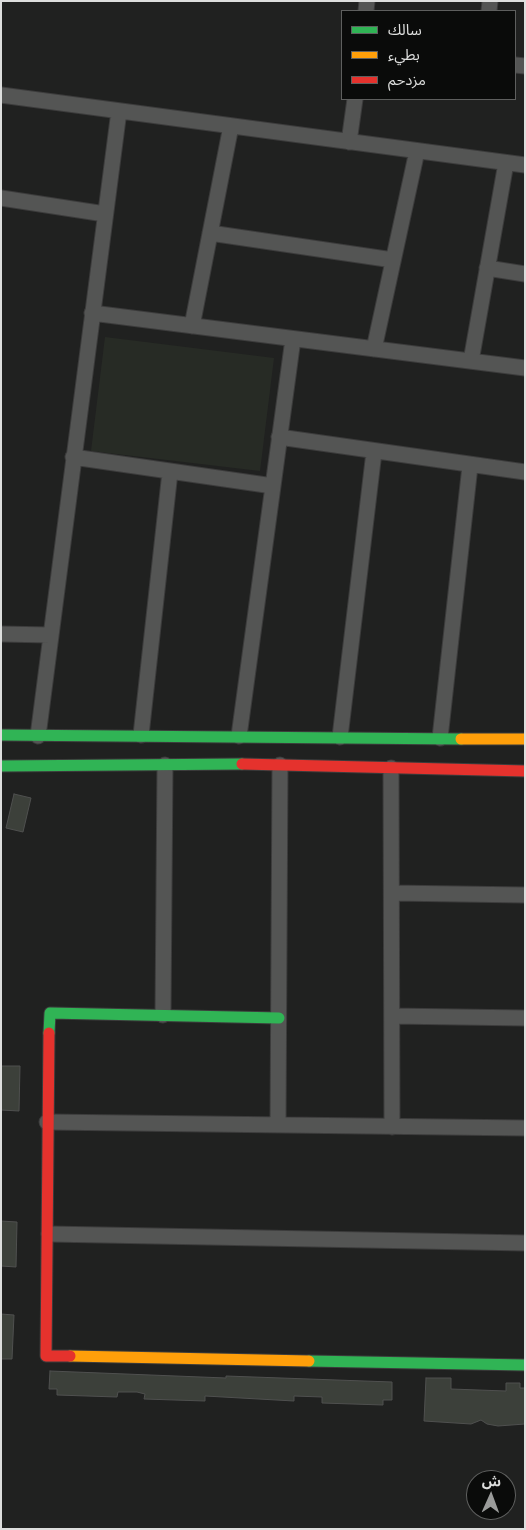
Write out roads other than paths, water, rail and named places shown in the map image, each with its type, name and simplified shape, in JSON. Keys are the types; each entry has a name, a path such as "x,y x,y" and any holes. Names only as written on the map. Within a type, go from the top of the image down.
{"street":[{"path":"1,95 525,165"},
{"path":"349,142 354,100"},
{"path":"55,767 40,746 50,635 119,111"},
{"path":"192,326 231,126"},
{"path":"374,349 417,151"},
{"path":"471,361 506,162"},
{"path":"1,198 105,214"},
{"path":"210,233 393,260"},
{"path":"486,268 525,274"},
{"path":"92,313 525,368"},
{"path":"239,736 293,339"},
{"path":"279,437 470,466 525,472"},
{"path":"340,737 374,452"},
{"path":"73,457 273,486"},
{"path":"440,738 470,466"},
{"path":"141,735 170,472"},
{"path":"1,634 50,635"},
{"path":"1,735 40,746 141,735 525,739"},
{"path":"163,1015 164,765"},
{"path":"1,766 280,765 525,771"},
{"path":"278,1125 280,765"},
{"path":"391,768 392,1127"},
{"path":"392,893 525,895"},
{"path":"279,1018 50,1013 47,1122 49,1234 46,1356 525,1365"},
{"path":"392,1016 525,1018"},
{"path":"47,1122 525,1128"},
{"path":"49,1234 525,1243"}]}
